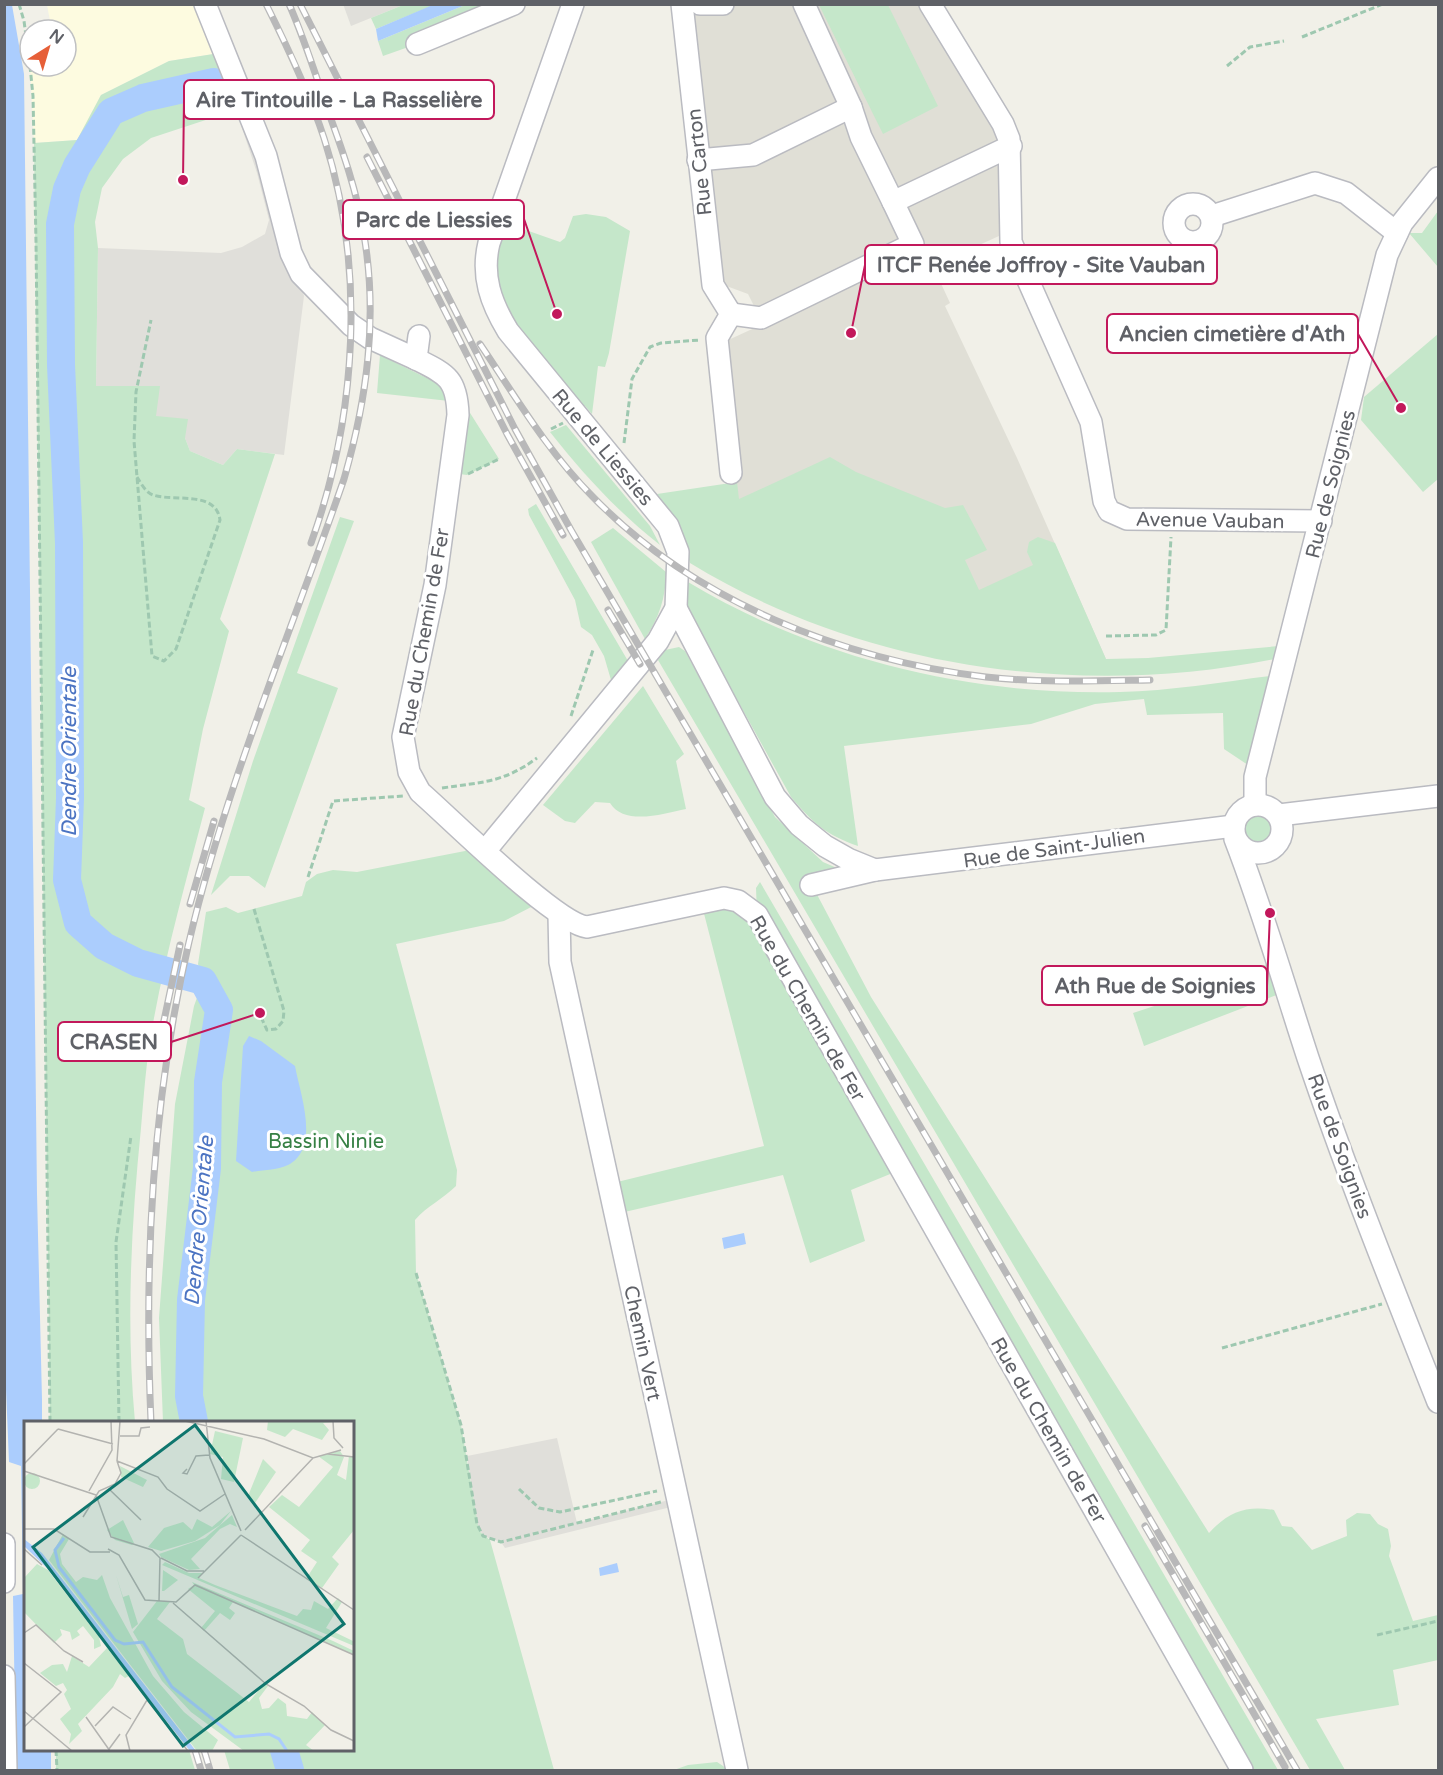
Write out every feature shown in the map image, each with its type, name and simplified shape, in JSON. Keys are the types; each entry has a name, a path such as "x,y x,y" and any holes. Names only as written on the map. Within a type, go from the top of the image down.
{"street":[{"name":"Rue du Chemin de Fer","path":"205,4 266,156 291,253 301,274 351,325 370,338 443,373 455,389 458,415 452,472 435,585 403,736 409,772 420,792 559,915 577,926 587,927 724,898 738,901 757,915 1242,1770"},
{"path":"417,44 514,4"},
{"name":"Rue de Liessies","path":"485,851 658,641 676,608 678,552 668,526 508,331 493,304 486,278 489,243 573,4"},
{"name":"Rue Carton","path":"682,4 713,285 731,314"},
{"path":"700,4 723,4"},
{"path":"731,473 717,338 731,314 761,318 913,244 861,137 851,107 804,4"},
{"name":"Avenue Vauban","path":"930,4 1003,124 1011,146 1011,242 1091,422 1104,501 1108,510 1126,519 1321,521"},
{"path":"698,160 753,155 851,107"},
{"path":"893,202 1011,146"},
{"name":"Rue de Soignies","path":"1255,805 1255,777 1321,521 1374,298 1387,255 1397,232 1415,205 1438,178"},
{"path":"1212,216 1315,183 1346,193 1397,232"},
{"path":"416,359 419,336"},
{"name":"Rue de Saint-Julien","path":"676,608 775,798 799,825 825,846 875,870"},
{"path":"1279,815 1438,796"},
{"path":"1255,805 1268,807 1279,815 1283,831 1276,846 1259,853 1248,852 1234,832 1241,812 1255,805"},
{"name":"Rue de Saint-Julien","path":"811,885 875,870 1234,832"},
{"name":"Rue de Soignies","path":"1234,832 1309,1059 1438,1402"},
{"name":"Rue de Soignies","path":"1254,887 1259,853"},
{"name":"Chemin Vert","path":"559,915 560,962 737,1770"},
{"path":"4,1544 4,1582"},
{"path":"4,1676 6,1770"}],"path":[{"path":"1302,38 1383,4"},
{"path":"1227,66 1250,47 1284,40"},
{"path":"31,78 36,242 50,1421"},
{"path":"137,477 143,487 153,495 200,500 212,504 219,510 220,520 176,649 164,661 152,656 137,477 134,441 136,392 151,320"},
{"path":"624,445 632,380 650,347 661,343 717,338"},
{"path":"452,472 467,474 499,459"},
{"path":"1106,636 1156,635 1166,630 1171,518"},
{"path":"568,721 593,650"},
{"path":"308,877 333,801 403,796 499,779 517,773 544,753"},
{"path":"254,909 284,1011 283,1021 276,1029 267,1030 261,1017"},
{"path":"119,1421 116,1242 131,1136"},
{"path":"416,1273 461,1425 477,1524 483,1536 501,1542 676,1492"},
{"path":"1222,1348 1398,1299"},
{"path":"519,1489 539,1508 560,1512 676,1492"},
{"path":"1377,1635 1438,1621"},
{"path":"56,1751 56,1770"}],"shaded area":[{"path":"343,4 403,4 403,5 351,26"},
{"path":"47,5 205,5 226,52 169,61 101,95 77,140 34,143 31,78 78,78 78,18 49,18"},
{"path":"682,5 930,5 1003,124 1010,231 933,266 950,303 945,306 1017,458 1106,659 738,499 724,342 763,324 748,294 721,284"},
{"path":"246,104 304,296 284,455 237,449 223,465 190,451 185,438 156,416 96,387 98,248 221,253 242,247 265,234 269,220 257,173 236,110"},
{"path":"557,1438 577,1523 677,1498 679,1505 505,1548 501,1542 483,1536 477,1524 467,1456"}],"green space":[{"path":"403,5 434,5 376,29 371,18"},
{"path":"465,5 505,5 417,44 383,56 378,41"},
{"path":"819,5 888,5 938,106 883,134"},
{"path":"226,52 246,104 236,110 151,138 123,159 102,188 95,222 98,248 96,386 160,386 156,416 188,419 185,438 190,451 223,465 237,449 275,454 220,619 229,631 203,729 189,800 205,808 169,946 150,1041 132,1238 130,1312 135,1421 50,1421 34,143 77,140 101,95 169,61"},
{"path":"1438,211 1438,267 1409,233 1422,233"},
{"path":"586,214 606,217 630,231 609,353 605,367 598,366 592,414 585,406 576,416 496,311 497,220 560,242 565,238 573,216"},
{"path":"1438,334 1438,479 1423,492 1361,420 1364,397"},
{"path":"380,355 439,384 455,389 499,459 467,475 452,473 458,402 377,393"},
{"path":"566,425 650,526 660,545 602,492 550,432"},
{"path":"830,457 856,472 945,508 963,505 987,550 965,560 979,590 1033,565 1027,552 1029,542 1038,537 1055,543 1106,659 1148,658 1279,646 1275,659 1201,671 1125,676 1049,674 973,665 899,650 826,628 756,599 690,563 680,525 657,494 737,482 739,499"},
{"path":"536,504 628,661 611,680 604,656 592,635 581,627 575,600 529,515 528,509"},
{"path":"340,517 354,521 297,673 338,688 265,888 249,876 230,876 211,895 253,761"},
{"path":"613,528 666,572 661,607 645,639 591,542"},
{"path":"688,582 737,609 842,652 952,679 1064,692 1120,692 1177,688 1270,676 1248,765 1224,749 1223,713 1147,715 1144,699 1095,704 1031,724 844,746 858,846 821,827 791,797 685,606"},
{"path":"679,647 685,651 775,817 823,862 853,875 812,885 871,997 1209,1533 1231,1515 1255,1509 1274,1510 1282,1526 1292,1527 1312,1550 1347,1536 1346,1520 1357,1513 1370,1514 1378,1524 1388,1529 1391,1546 1389,1556 1413,1621 1438,1615 1438,1660 1393,1670 1399,1705 1316,1719 1345,1770 1310,1770 658,660 665,650"},
{"path":"643,686 684,754 676,761 686,809 656,815 634,816 616,810 610,803 595,802 575,823 565,821 543,805"},
{"path":"1258,812 1270,817 1275,829 1270,841 1258,846 1246,841 1241,829 1246,817"},
{"name":"Bassin Ninie","path":"476,842 539,903 504,921 396,944 457,1170 456,1186 415,1220 416,1273 461,1425 479,1531 490,1540 554,1770 230,1770 224,1751 354,1751 354,1421 163,1421 159,1318 175,1104 194,1006 203,981 198,964 206,912 226,907 238,913 302,896 306,882 317,874 333,870 357,872 465,851"},
{"path":"760,882 1278,1770 1242,1770 900,1170 851,1190 865,1241 810,1263 783,1175 616,1214 609,1184 764,1146 701,902 757,913 756,888"},
{"path":"1277,960 1287,991 1144,1046 1133,1013 1206,989"},
{"path":"56,1751 189,1751 195,1770 56,1770"},
{"path":"717,1762 729,1770 674,1770 688,1765"}],"water":[{"path":"435,4 465,5 378,41 376,29"},
{"path":"4,5 12,5 18,40 18,78 24,78 37,1194 42,1399 42,1421 24,1421 24,1751 51,1751 51,1770 16,1770 13,1596 23,1594 21,1466 9,1462 5,1365"},
{"path":"249,1036 261,1041 295,1066 306,1120 304,1146 298,1157 284,1167 252,1172 236,1161 243,1046"},
{"path":"744,1233 746,1244 724,1249 722,1238"},
{"path":"617,1563 619,1572 600,1576 599,1568"}],"waterway":[{"name":"Dendre Orientale","path":"194,1421 189,1396 191,1300 207,1168 208,1082 219,1010 203,981 138,963 104,946 78,923 67,880 70,798 69,543 61,365 60,224 67,189 77,166 111,112 143,98 214,82"},
{"name":"Dendre Orientale","path":"284,1751 290,1770"}],"railway":[{"path":"266,4 298,70 324,138 337,188 346,238 350,290 350,342 346,393 338,444 311,543"},
{"path":"151,1421 150,1241 159,1121 176,1002 189,942 221,825 260,709 344,479 359,419 368,358 370,297 361,219 343,155 289,4"},
{"path":"300,4 515,429 571,530 1297,1770"},
{"path":"367,157 507,434 563,535"},
{"path":"480,344 547,443 593,497 633,534 677,567 724,595 774,620 826,640 932,669 1027,680 1150,680"},
{"path":"608,610 640,664"},
{"path":"190,904 214,821"},
{"path":"162,1030 180,945"},
{"path":"1145,1526 1285,1767"},
{"path":"195,1751 201,1770"},
{"path":"204,1751 210,1770"}],"place":[{"name":"Aire Tintouille - La Rasselière","path":"183,180"},
{"name":"Parc de Liessies","path":"557,314"},
{"name":"ITCF Renée Joffroy - Site Vauban","path":"851,333"},
{"name":"Ancien cimetière d'Ath","path":"1401,408"},
{"name":"Ath Rue de Soignies","path":"1270,913"},
{"name":"CRASEN","path":"260,1013"}]}
